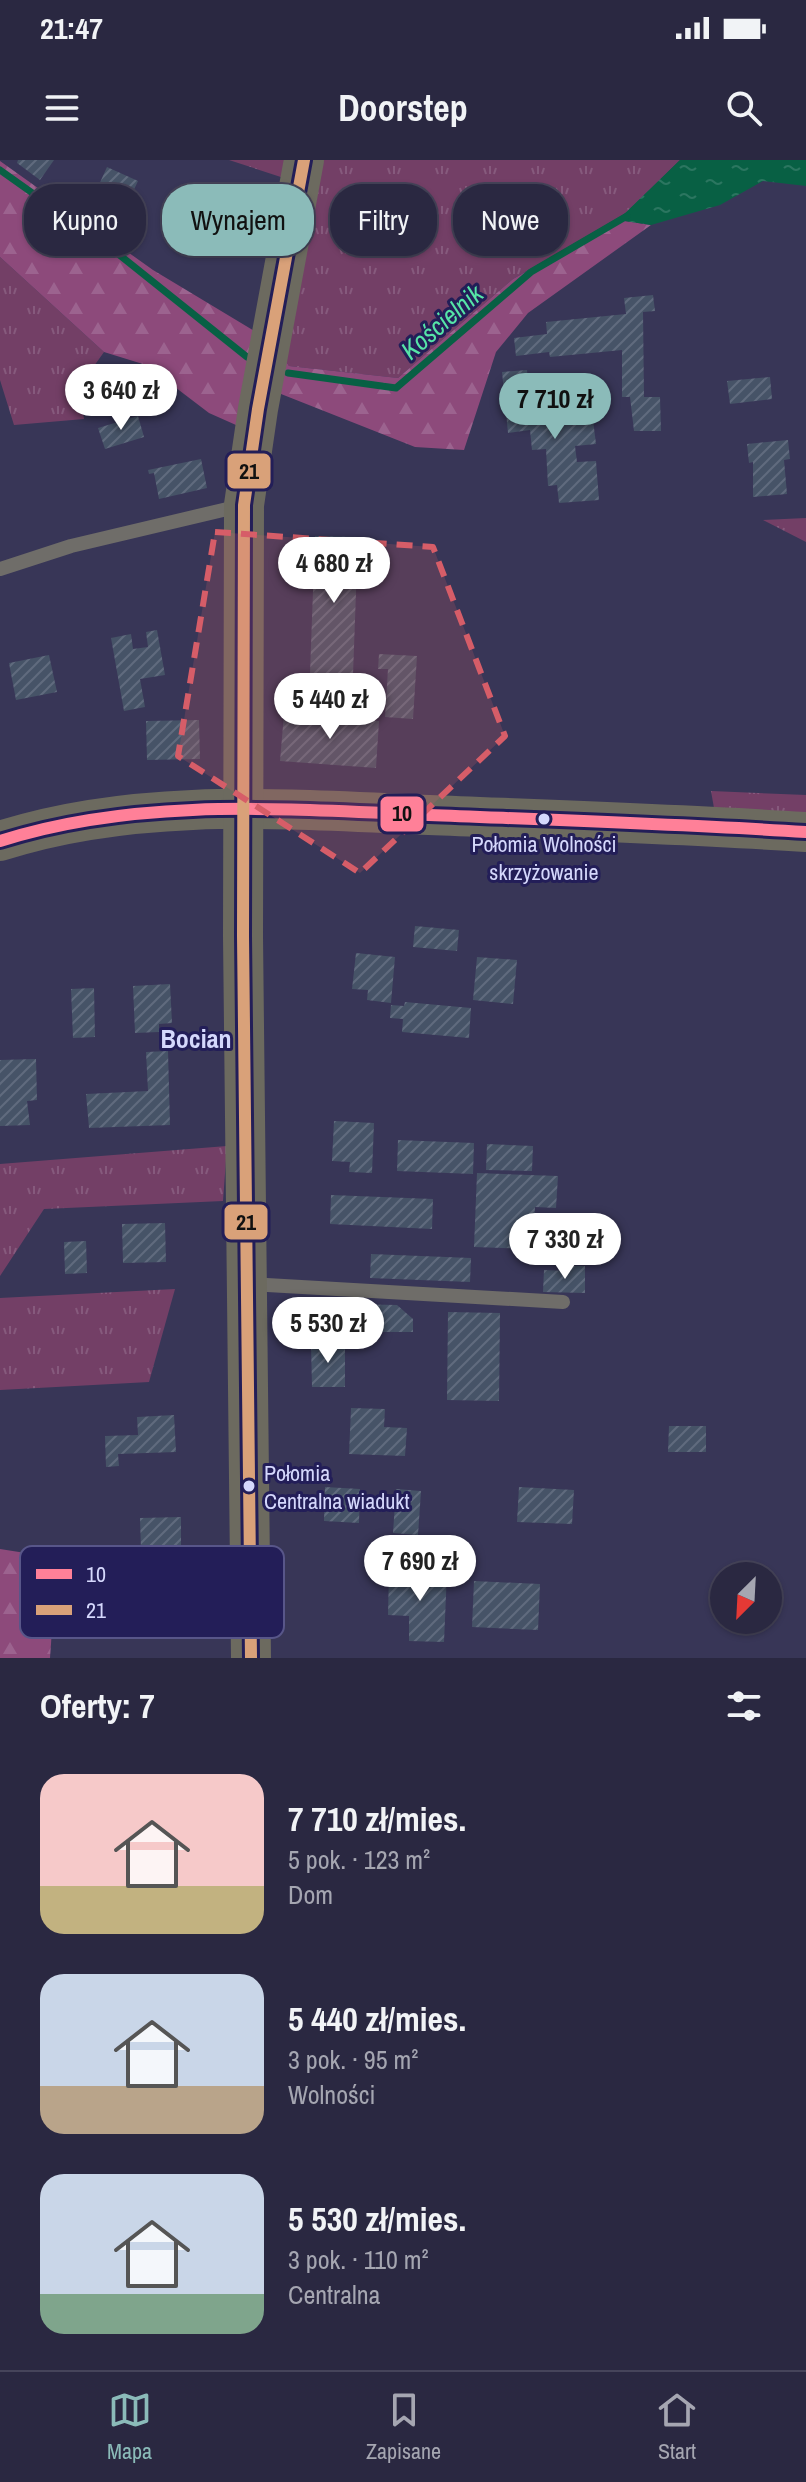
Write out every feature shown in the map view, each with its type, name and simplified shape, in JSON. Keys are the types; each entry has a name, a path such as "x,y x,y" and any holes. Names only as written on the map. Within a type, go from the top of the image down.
{"street":[{"path":"250,1546 243,925 244,505 258,409 304,160"},
{"path":"0,841 149,811 244,809 357,810 806,832"},
{"path":"251,1638 251,1658"}],"lane":[{"path":"0,569 71,546 244,505"},
{"path":"247,1284 563,1302"}],"highlighted area":[{"path":"215,532 433,547 505,736 360,873 178,756"}],"green space":[{"path":"229,160 293,160 290,180"},
{"path":"317,160 680,160 626,213 568,247 568,184 453,184 453,256 552,256 513,279 398,378 289,366 277,348 297,256 314,256 312,184"},
{"path":"0,161 32,184 24,184 24,256 133,256 256,332 245,429 209,413 146,365 104,352 0,257"},
{"path":"618,220 651,225 528,313 496,352 464,450 415,447 276,392 277,348 289,366 398,378 513,279 554,256 568,256 568,248"},
{"path":"0,257 104,352 79,387 84,419 14,425 0,380"},
{"path":"806,518 806,542 763,520"},
{"path":"711,791 806,795 806,816 714,808"},
{"path":"227,1146 223,1201 44,1209 0,1276 0,1164"},
{"path":"175,1289 149,1382 0,1390 0,1298"},
{"path":"0,1549 20,1552 20,1638 51,1638 50,1658 0,1658"}],"water":[{"path":"680,160 806,160 806,186 763,181 720,205 651,225 618,220"}],"building":[{"path":"18,160 54,160 40,180 17,163"},
{"path":"107,167 138,181 137,184 99,184"},
{"path":"653,295 655,311 643,312 644,397 660,397 661,431 634,431 630,397 622,397 622,350 550,357 549,352 516,356 514,338 547,334 546,322 626,314 624,298"},
{"path":"527,370 528,381 525,381 529,418 592,412 596,444 575,446 577,462 596,461 599,500 559,503 557,485 548,486 546,449 532,450 530,430 508,433 502,372"},
{"path":"770,377 772,399 730,404 727,381"},
{"path":"138,416 144,437 105,449 98,428"},
{"path":"788,440 790,459 784,460 787,494 753,497 753,462 749,463 747,444"},
{"path":"201,459 207,488 159,499 154,473 149,474 148,470"},
{"path":"315,536 358,537 353,675 310,673"},
{"path":"157,630 165,675 140,679 145,707 124,711 111,638 131,634 133,649 148,647 146,632"},
{"path":"379,654 417,656 413,719 385,717 388,669 378,669"},
{"path":"49,655 57,692 16,700 9,663"},
{"path":"284,714 379,721 376,768 280,761"},
{"path":"199,720 200,759 147,760 146,721"},
{"path":"415,926 459,930 457,951 413,947"},
{"path":"356,953 395,957 391,1003 367,1000 368,990 352,989"},
{"path":"477,957 517,960 513,1004 473,1000"},
{"path":"170,984 172,1023 159,1024 159,1032 135,1033 133,986"},
{"path":"94,988 95,1037 73,1038 71,989"},
{"path":"405,1002 471,1008 469,1038 402,1032 403,1019 390,1018 391,1005 404,1006"},
{"path":"168,1051 170,1125 89,1128 86,1094 148,1091 146,1052"},
{"path":"36,1059 37,1100 27,1101 30,1125 0,1126 0,1060"},
{"path":"334,1121 374,1123 372,1173 349,1172 350,1162 332,1161"},
{"path":"398,1140 474,1143 473,1174 397,1171"},
{"path":"487,1144 533,1146 532,1171 486,1170"},
{"path":"477,1173 558,1176 556,1208 535,1207 533,1249 474,1247"},
{"path":"331,1195 433,1199 432,1229 330,1224"},
{"path":"165,1223 166,1262 123,1263 122,1224"},
{"path":"86,1241 87,1273 65,1274 64,1242"},
{"path":"371,1254 471,1258 470,1282 370,1278"},
{"path":"571,1266 585,1266 585,1293 543,1292 544,1270 571,1271"},
{"path":"349,1304 397,1305 413,1319 413,1332 348,1332"},
{"path":"448,1312 500,1313 499,1401 447,1400"},
{"path":"345,1343 345,1387 312,1387 311,1344"},
{"path":"351,1408 385,1409 384,1427 407,1428 405,1456 349,1454"},
{"path":"174,1415 176,1452 118,1454 119,1466 106,1467 105,1436 138,1435 137,1417"},
{"path":"669,1426 706,1426 706,1452 668,1452"},
{"path":"325,1487 360,1489 359,1523 324,1521"},
{"path":"519,1487 574,1490 572,1524 517,1522"},
{"path":"396,1489 421,1491 418,1535 393,1533"},
{"path":"181,1517 181,1546 141,1546 140,1518"},
{"path":"389,1570 447,1572 444,1642 409,1641 409,1616 388,1615"},
{"path":"474,1581 540,1584 538,1630 472,1627"}],"waterway":[{"name":"Kościelnik","path":"0,170 117,253 247,357"},
{"name":"Kościelnik","path":"288,373 396,388 531,272 627,216"}],"transit line":[{"name":"21","path":"250,1546 243,936 244,505 258,409 304,160"},
{"name":"10","path":"0,841 52,827 105,818 213,809 321,810 806,832"},
{"name":"21","path":"251,1638 251,1658"}],"place":[{"name":"Połomia Wolności skrzyżowanie","path":"544,819"},
{"name":"Połomia Centralna wiadukt","path":"249,1486"}],"district":[{"name":"Bocian","path":"196,1039"}]}
